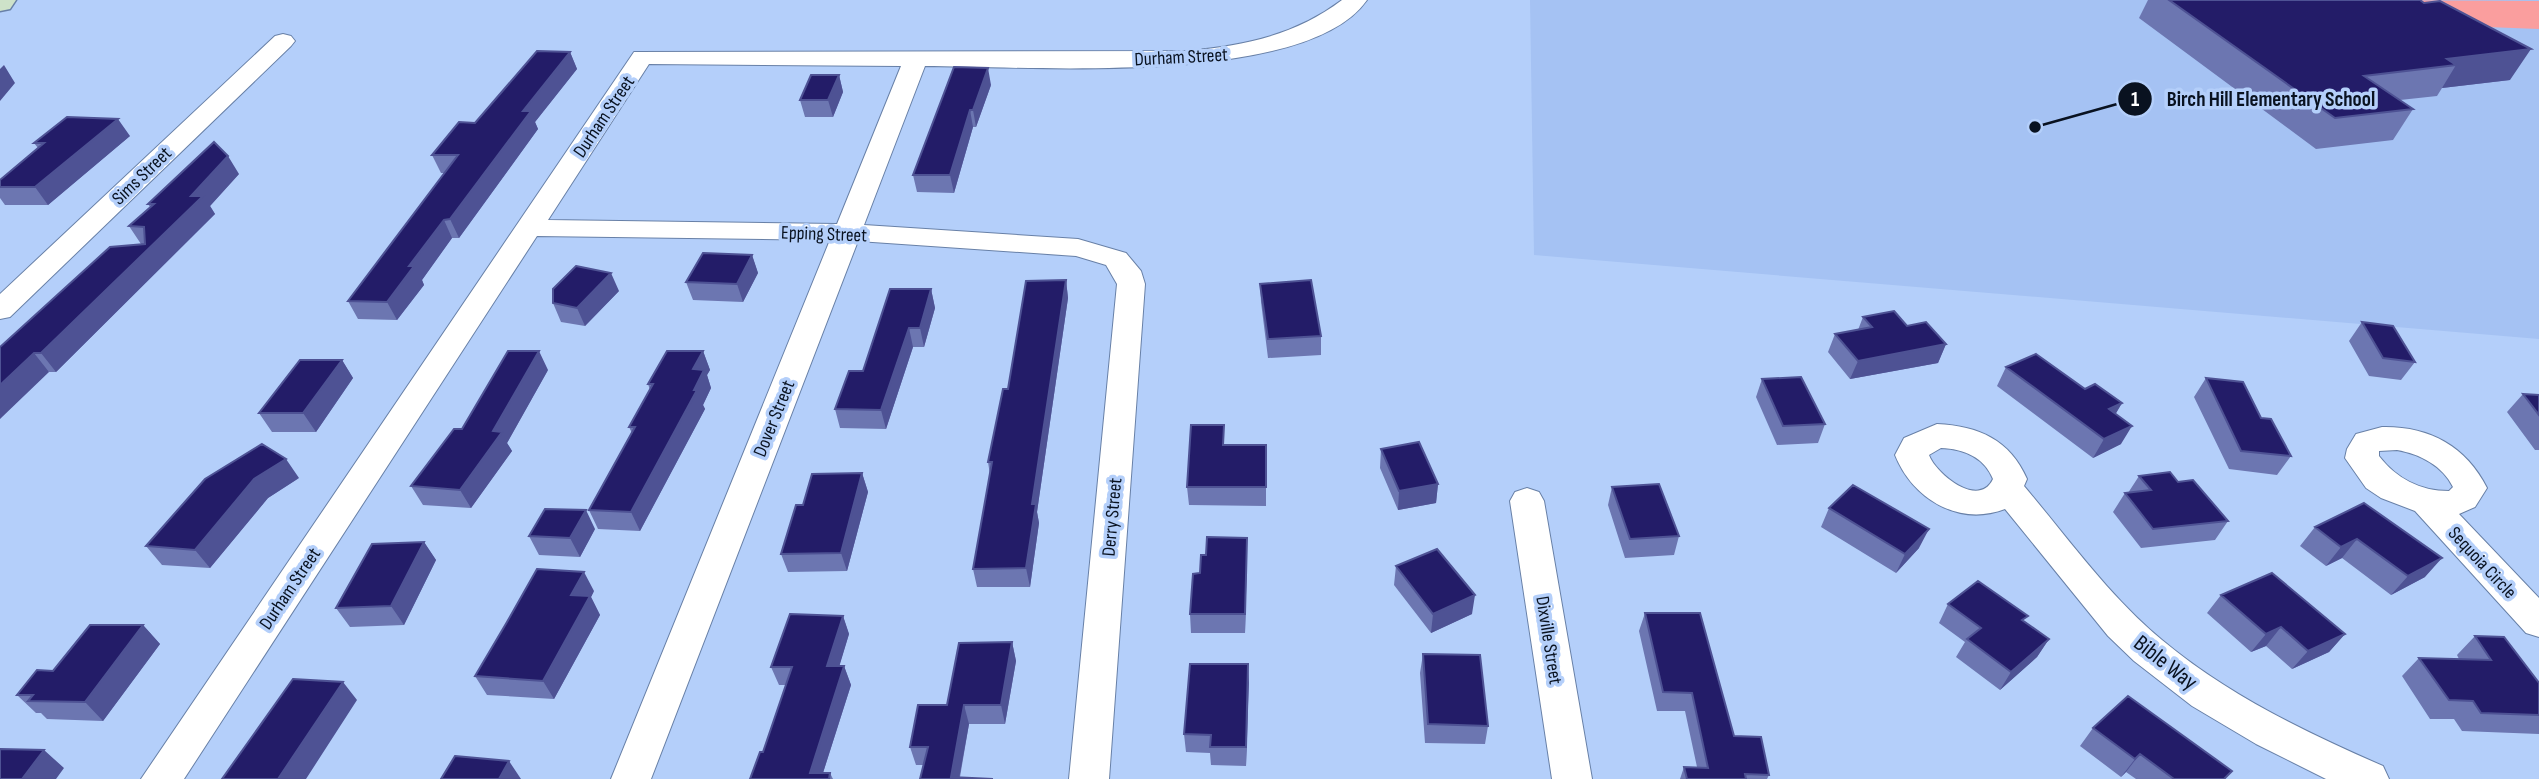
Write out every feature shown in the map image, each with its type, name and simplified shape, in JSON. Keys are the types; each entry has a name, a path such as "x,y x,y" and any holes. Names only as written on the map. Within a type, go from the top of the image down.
{"street":[{"name":"Durham Street","path":"161,779 642,57 1161,60 1209,57 1287,40 1327,22 1356,0"},
{"name":"Sims Street","path":"0,310 283,41"},
{"name":"Dover Street","path":"631,779 916,58"},
{"name":"Epping Street","path":"529,228 846,232 1078,248 1116,259"},
{"name":"Derry Street","path":"1089,779 1131,284 1127,271 1116,259"},
{"name":"Bible Way","path":"2008,490 2121,625 2163,664 2215,699 2301,750 2369,779"},
{"name":"Dixville Street","path":"1527,501 1573,779"},
{"name":"Sequoia Circle","path":"2427,502 2539,622"}],"shaded area":[{"path":"1530,0 2539,0 2539,339 1534,255"},
{"path":"2355,0 2539,1 2539,29 2461,26"}],"building":[{"path":"2169,0 2440,1 2531,49 2447,59 2456,65 2364,76 2413,109 2335,118"},
{"path":"537,51 570,52 523,111 531,111 450,219 444,220 409,266 414,266 387,302 348,301 458,155 432,155 459,122 475,123"},
{"path":"954,67 988,68 973,110 970,110 950,175 913,175"},
{"path":"811,75 839,75 828,100 800,100"},
{"path":"67,117 118,119 35,187 0,187 0,180 44,143 34,143"},
{"path":"214,142 228,156 191,196 203,196 41,353 34,353 0,385 0,347 110,247 145,244 144,227 129,226 154,204 148,204"},
{"path":"703,253 752,255 737,284 686,282"},
{"path":"576,266 611,273 577,308 553,303 553,289"},
{"path":"1066,280 1032,504 1036,504 1026,568 973,569 992,462 988,462 1003,389 1008,389 1026,281"},
{"path":"1311,280 1321,336 1268,339 1260,284"},
{"path":"890,289 931,289 920,328 909,328 881,410 835,409 849,371 863,371"},
{"path":"1894,311 1907,326 1926,322 1946,344 1858,361 1835,334 1872,327 1863,317"},
{"path":"2362,322 2393,326 2415,362 2383,358"},
{"path":"508,351 539,351 493,431 502,432 460,490 411,486 454,429 462,429"},
{"path":"667,351 703,351 693,369 704,370 694,390 697,390 631,512 589,510 635,427 629,427 653,384 648,384"},
{"path":"2036,354 2085,389 2095,384 2122,403 2109,409 2132,426 2104,439 2006,367"},
{"path":"300,360 342,360 303,413 259,413"},
{"path":"1801,377 1825,424 1783,426 1762,379"},
{"path":"2206,378 2243,382 2261,418 2271,419 2291,456 2241,451"},
{"path":"2523,394 2539,395 2539,415"},
{"path":"1191,425 1224,425 1223,445 1266,445 1266,487 1187,487"},
{"path":"1419,442 1438,484 1399,491 1381,449"},
{"path":"262,444 286,459 254,479 195,550 146,546 205,479"},
{"path":"2170,472 2178,482 2193,480 2228,521 2153,529 2125,493 2151,490 2139,476"},
{"path":"862,473 841,553 781,554 796,505 803,505 812,474"},
{"path":"1659,484 1679,536 1630,539 1612,487"},
{"path":"1853,485 1929,529 1905,554 1829,508"},
{"path":"2364,503 2442,558 2408,576 2357,539 2341,547 2315,527"},
{"path":"545,509 586,510 570,538 529,536"},
{"path":"1207,537 1247,538 1245,614 1190,614 1193,574 1200,573 1201,555 1206,555"},
{"path":"424,542 391,606 336,608 372,544"},
{"path":"1437,549 1475,595 1433,614 1396,566"},
{"path":"537,569 584,572 571,595 590,596 543,681 475,676 507,622"},
{"path":"2272,573 2345,634 2308,651 2281,627 2266,634 2221,595"},
{"path":"1978,581 2028,616 2022,620 2049,639 2011,672 1967,639 1981,628 1948,604"},
{"path":"1645,613 1700,613 1734,736 1761,737 1769,775 1745,774 1746,779 1687,779 1684,767 1708,768 1692,693 1663,692"},
{"path":"790,614 843,616 827,666 844,666 810,773 830,773 829,779 750,779 760,752 763,752 792,667 771,667"},
{"path":"90,625 143,625 85,702 28,701 33,695 17,695 37,670 53,671"},
{"path":"2475,636 2504,637 2539,683 2539,715 2481,713 2473,701 2449,700 2419,658 2491,660"},
{"path":"1012,642 1001,705 964,705 951,777 993,779 920,779 928,747 910,747 918,705 947,705 959,643"},
{"path":"1423,654 1480,655 1488,726 1428,724"},
{"path":"1190,664 1248,664 1246,747 1210,747 1211,735 1184,734"},
{"path":"293,679 343,682 278,779 222,779"},
{"path":"2128,696 2232,771 2224,779 2174,779 2140,754 2135,759 2093,728"},
{"path":"0,749 44,750 22,779 0,779"},
{"path":"455,756 509,761 499,779 441,779"}],"place":[{"name":"Birch Hill Elementary School","path":"2035,127"}]}
